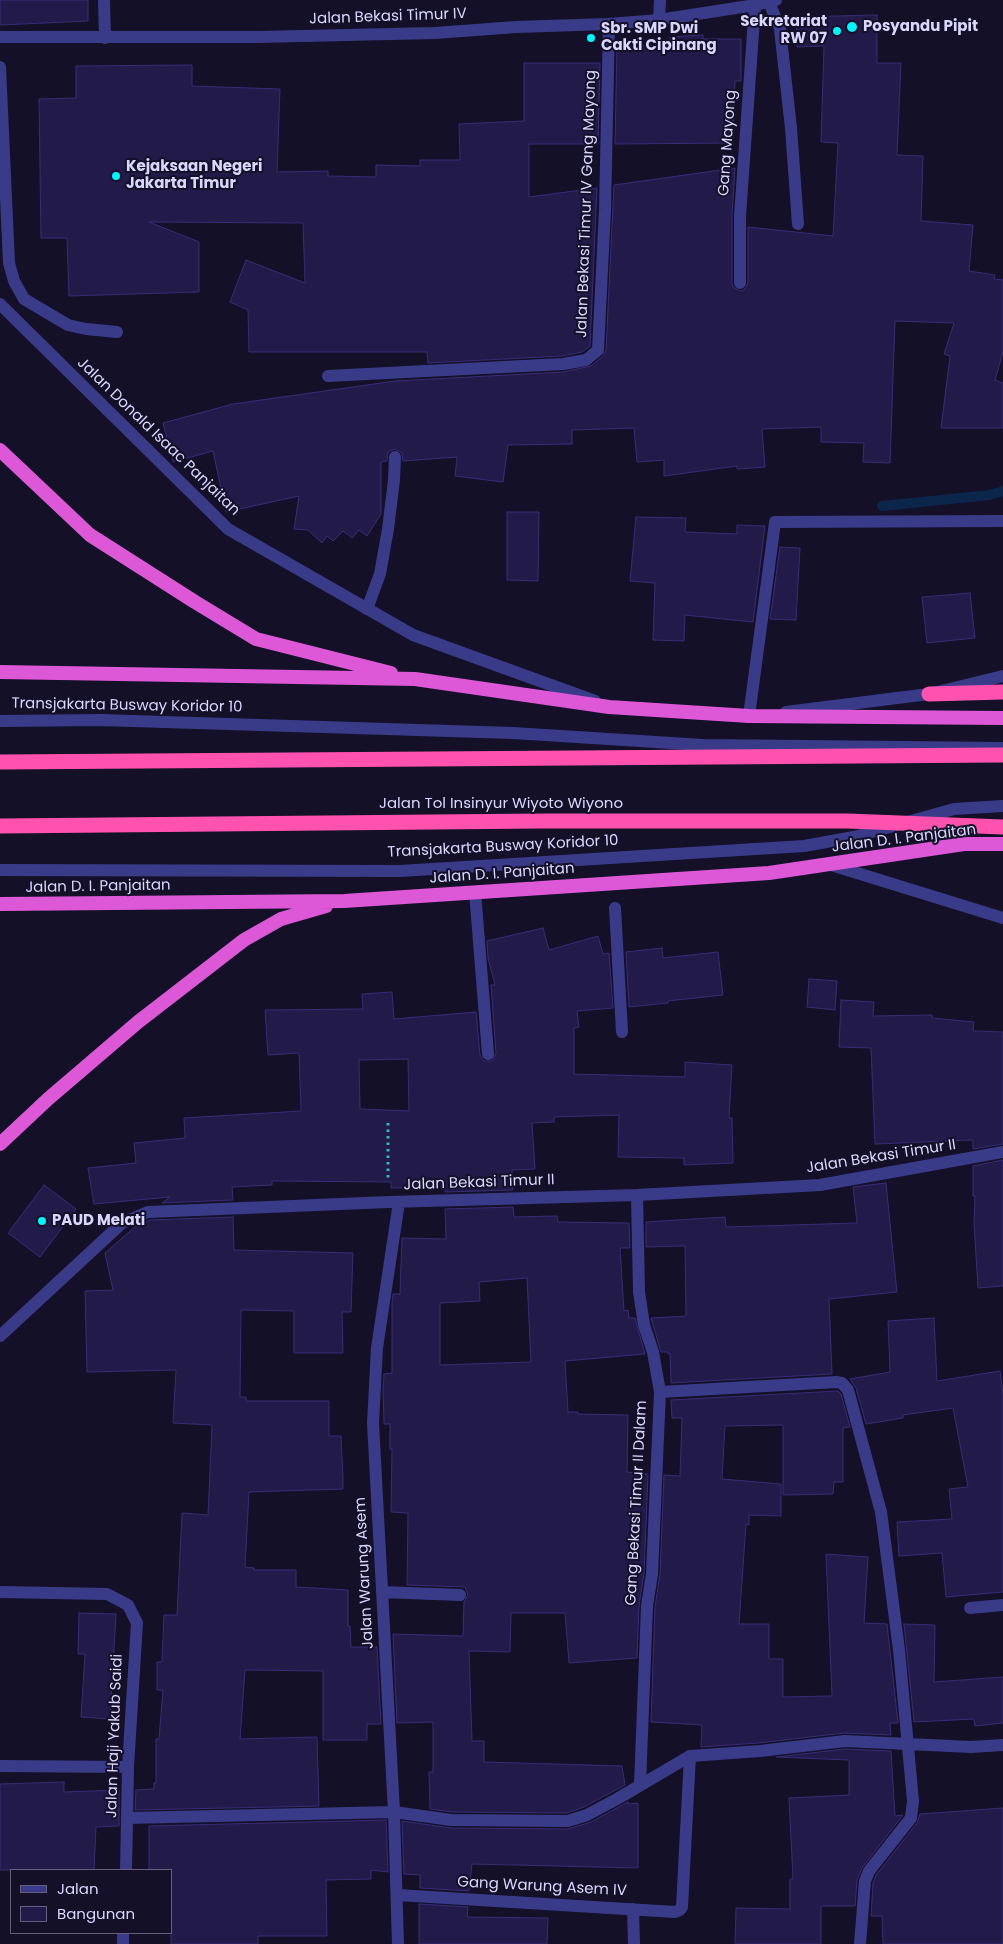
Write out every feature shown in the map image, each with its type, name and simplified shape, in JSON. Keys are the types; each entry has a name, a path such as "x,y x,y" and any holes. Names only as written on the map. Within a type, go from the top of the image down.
{"highway":[{"path":"0,450 90,535 194,602 256,639 415,679 609,706 749,716 1003,718"},
{"path":"0,672 415,679"},
{"path":"929,694 1003,692"},
{"path":"0,762 1003,755"},
{"name":"Jalan Tol Insinyur Wiyoto Wiyono","path":"0,826 521,821 848,821 1003,827"},
{"name":"Jalan D. I. Panjaitan","path":"0,904 344,901 769,874 964,844 1003,844"},
{"path":"0,1144 48,1099 130,1029 244,940 281,919 344,901"}],"street":[{"path":"104,0 105,38"},
{"path":"659,20 660,0"},
{"path":"773,1 780,29 792,128 798,224"},
{"name":"Jalan Bekasi Timur IV","path":"0,37 105,38 384,35 659,20 773,1"},
{"name":"Gang Mayong","path":"740,283 740,216 754,5"},
{"name":"Jalan Bekasi Timur IV Gang Mayong","path":"328,376 563,364 586,360 598,350 605,210 609,24"},
{"path":"0,67 9,263 14,281 24,299 68,325 117,332"},
{"name":"Jalan Donald Isaac Panjaitan","path":"0,304 228,529 413,635 609,706"},
{"path":"367,609 380,574 387,538 393,500 395,457"},
{"path":"1003,521 775,522 749,716 929,694 1003,676"},
{"name":"Transjakarta Busway Koridor 10","path":"0,721 101,720 504,732 703,745 1003,748"},
{"name":"Transjakarta Busway Koridor 10","path":"0,870 400,871 804,846 854,837 954,808 1003,806"},
{"path":"831,865 1003,918"},
{"path":"475,892 488,1054"},
{"path":"615,908 622,1032"},
{"name":"Jalan Bekasi Timur II","path":"0,1336 122,1223 148,1212 637,1195 820,1185 1003,1152"},
{"name":"Gang Bekasi Timur II Dalam","path":"637,1195 639,1292 644,1325 653,1352 660,1392 652,1574 647,1606 640,1785"},
{"name":"Jalan Warung Asem","path":"394,1202 377,1348 374,1414 398,1895 398,1944"},
{"path":"660,1392 836,1382 842,1383 848,1390 881,1512 899,1650 913,1801 911,1818 869,1870 865,1881 860,1944"},
{"name":"Jalan Haji Yakub Saidi","path":"0,1592 107,1594 128,1605 137,1623 128,1767 126,1869"},
{"path":"382,1592 460,1595"},
{"path":"970,1608 1003,1605"},
{"path":"128,1818 394,1812 451,1820 568,1821 587,1815 690,1756 760,1751 845,1741 971,1747 1003,1745"},
{"name":"Gang Warung Asem IV","path":"398,1895 675,1912 682,1907 690,1756"},
{"path":"0,1766 128,1767"},
{"path":"633,1909 634,1944"}],"path":[{"path":"388,1123 394,1202"}],"building":[{"path":"0,0 88,0 88,21 0,25"},
{"path":"877,15 877,63 901,63 897,155 923,156 921,221 973,225 969,271 995,275 994,279 1003,280 1003,352 995,380 1003,383 1003,428 941,428 950,356 944,354 954,323 895,321 890,463 863,462 864,443 821,442 821,427 762,429 765,467 737,469 737,466 664,476 664,460 637,462 634,428 572,430 572,444 508,445 503,482 455,476 457,457 403,461 402,453 395,449 388,452 387,461 381,462 381,514 367,536 359,530 352,538 343,531 333,541 327,536 322,543 308,530 294,529 299,496 226,512 213,451 173,462 163,423 233,404 395,381 563,372 591,366 603,356 606,350 614,185 735,168 732,215 732,283 733,287 740,291 744,290 748,283 748,227 833,236 838,143 821,142 824,46 797,47 796,17"},
{"path":"703,35 703,39 741,39 741,81 735,81 733,143 615,144 617,46 670,45 670,37"},
{"path":"524,63 600,63 598,144 529,144 529,197 597,188 590,346 582,352 562,356 428,363 427,352 249,352 248,310 230,302 246,260 305,283 303,223 149,222 199,242 199,292 69,296 67,238 41,238 39,99 76,98 76,66 192,65 192,86 280,89 277,172 328,171 328,176 376,177 376,165 420,166 420,160 460,160 459,124 524,121"},
{"path":"507,512 539,512 538,581 507,580"},
{"path":"636,517 686,518 685,532 737,534 737,525 765,526 753,622 685,615 684,641 653,640 655,583 630,581"},
{"path":"780,547 800,548 796,620 770,619"},
{"path":"970,593 975,638 927,643 922,597"},
{"path":"543,928 549,950 598,936 603,954 609,953 613,1008 577,1011 579,1027 574,1028 574,1074 685,1077 685,1062 732,1065 729,1118 732,1118 733,1163 684,1165 684,1158 618,1157 619,1115 554,1117 554,1122 532,1123 535,1169 512,1170 513,1190 445,1192 445,1187 391,1188 391,1182 272,1181 272,1185 232,1187 233,1200 162,1203 170,1197 94,1204 88,1168 136,1163 134,1143 185,1138 184,1118 301,1111 299,1053 268,1055 265,1010 363,1009 362,994 392,992 394,1019 476,1012 480,1055 484,1061 492,1061 496,1053 491,985 495,985 488,958 487,941","holes":["408,1059 409,1111 360,1109 359,1060"]},
{"path":"662,948 663,958 718,952 723,995 629,1007 626,952"},
{"path":"809,979 837,981 835,1010 807,1007"},
{"path":"841,1000 874,1002 873,1016 932,1015 932,1018 974,1022 973,1031 1003,1032 1003,1144 973,1149 973,1140 875,1144 871,1048 839,1047"},
{"path":"1003,1160 1003,1286 978,1288 973,1166"},
{"path":"886,1183 897,1292 829,1299 832,1374 671,1383 670,1353 661,1352 651,1318 686,1316 685,1246 646,1247 646,1222 725,1217 726,1227 857,1223 853,1187"},
{"name":"PAUD Melati","path":"44,1185 76,1209 40,1257 8,1233"},
{"path":"513,1207 514,1217 557,1216 558,1222 629,1223 630,1248 620,1248 624,1311 628,1310 629,1318 635,1318 645,1354 565,1361 568,1412 628,1415 627,1472 648,1474 644,1573 639,1606 637,1658 569,1663 565,1613 511,1613 510,1652 469,1651 472,1741 484,1741 484,1762 622,1766 625,1785 584,1807 567,1813 452,1812 430,1809 429,1772 433,1772 433,1722 397,1723 393,1634 463,1636 464,1602 468,1595 465,1587 407,1585 408,1513 391,1512 392,1449 390,1449 390,1424 384,1424 384,1374 392,1373 392,1304 393,1294 400,1294 402,1238 446,1239 445,1209","holes":["527,1278 531,1362 440,1365 440,1303 480,1301 479,1282"]},
{"path":"233,1217 234,1250 353,1253 351,1312 342,1312 343,1353 294,1353 294,1311 241,1310 240,1397 246,1397 246,1401 329,1401 329,1436 341,1436 343,1477 343,1489 249,1492 245,1567 254,1568 254,1570 296,1570 296,1587 348,1590 348,1626 350,1626 351,1647 377,1647 381,1724 367,1724 367,1740 323,1740 323,1671 245,1670 240,1739 317,1737 319,1806 135,1810 136,1790 154,1789 154,1783 156,1783 156,1739 159,1739 163,1690 157,1690 157,1662 162,1662 164,1615 177,1615 182,1513 208,1515 212,1425 173,1423 176,1370 87,1372 85,1291 113,1290 105,1253 136,1226 150,1220"},
{"path":"934,1318 937,1381 1000,1371 1003,1394 1003,1592 946,1597 942,1553 899,1556 897,1522 952,1519 949,1489 968,1487 953,1408 903,1415 903,1418 866,1424 856,1388 850,1379 890,1372 888,1321"},
{"path":"838,1391 841,1394 850,1427 843,1428 843,1482 834,1482 833,1494 783,1495 783,1425 725,1426 722,1479 781,1484 781,1516 749,1515 749,1525 746,1524 739,1624 769,1624 769,1659 783,1659 783,1697 832,1696 826,1554 868,1557 864,1623 887,1624 898,1723 890,1723 891,1735 844,1733 759,1743 701,1747 702,1725 651,1722 655,1607 660,1574 664,1475 680,1476 682,1418 672,1418 671,1400"},
{"path":"79,1613 116,1614 110,1719 81,1717 85,1654 78,1654"},
{"path":"904,1624 935,1625 934,1682 1003,1677 1003,1723 975,1726 974,1719 914,1722"},
{"path":"845,1749 891,1751 895,1816 903,1815 862,1868 857,1880 855,1906 821,1906 821,1944 735,1944 736,1908 790,1909 790,1879 793,1879 789,1798 849,1795 849,1760 776,1757"},
{"path":"64,1782 64,1792 119,1790 119,1826 96,1827 94,1869 0,1870 0,1784"},
{"path":"628,1802 628,1804 638,1803 638,1868 472,1864 469,1891 420,1888 420,1875 404,1874 402,1821 451,1828 568,1829 591,1822"},
{"path":"1003,1808 1003,1944 883,1944 882,1916 871,1916 873,1883 876,1875 917,1823 920,1814"},
{"path":"386,1820 388,1872 371,1870 371,1879 326,1880 327,1936 258,1936 258,1944 171,1944 172,1869 149,1869 149,1826"},
{"path":"419,1904 468,1907 467,1917 548,1918 547,1944 419,1944"}],"waterway":[{"path":"882,506 990,495 1003,491"}],"place":[{"name":"Posyandu Pipit","path":"852,27"},
{"name":"Sekretariat RW 07","path":"837,31"},
{"name":"Sbr. SMP Dwi Cakti Cipinang","path":"591,38"},
{"name":"Kejaksaan Negeri Jakarta Timur","path":"116,176"},
{"name":"PAUD Melati","path":"42,1221"}]}
